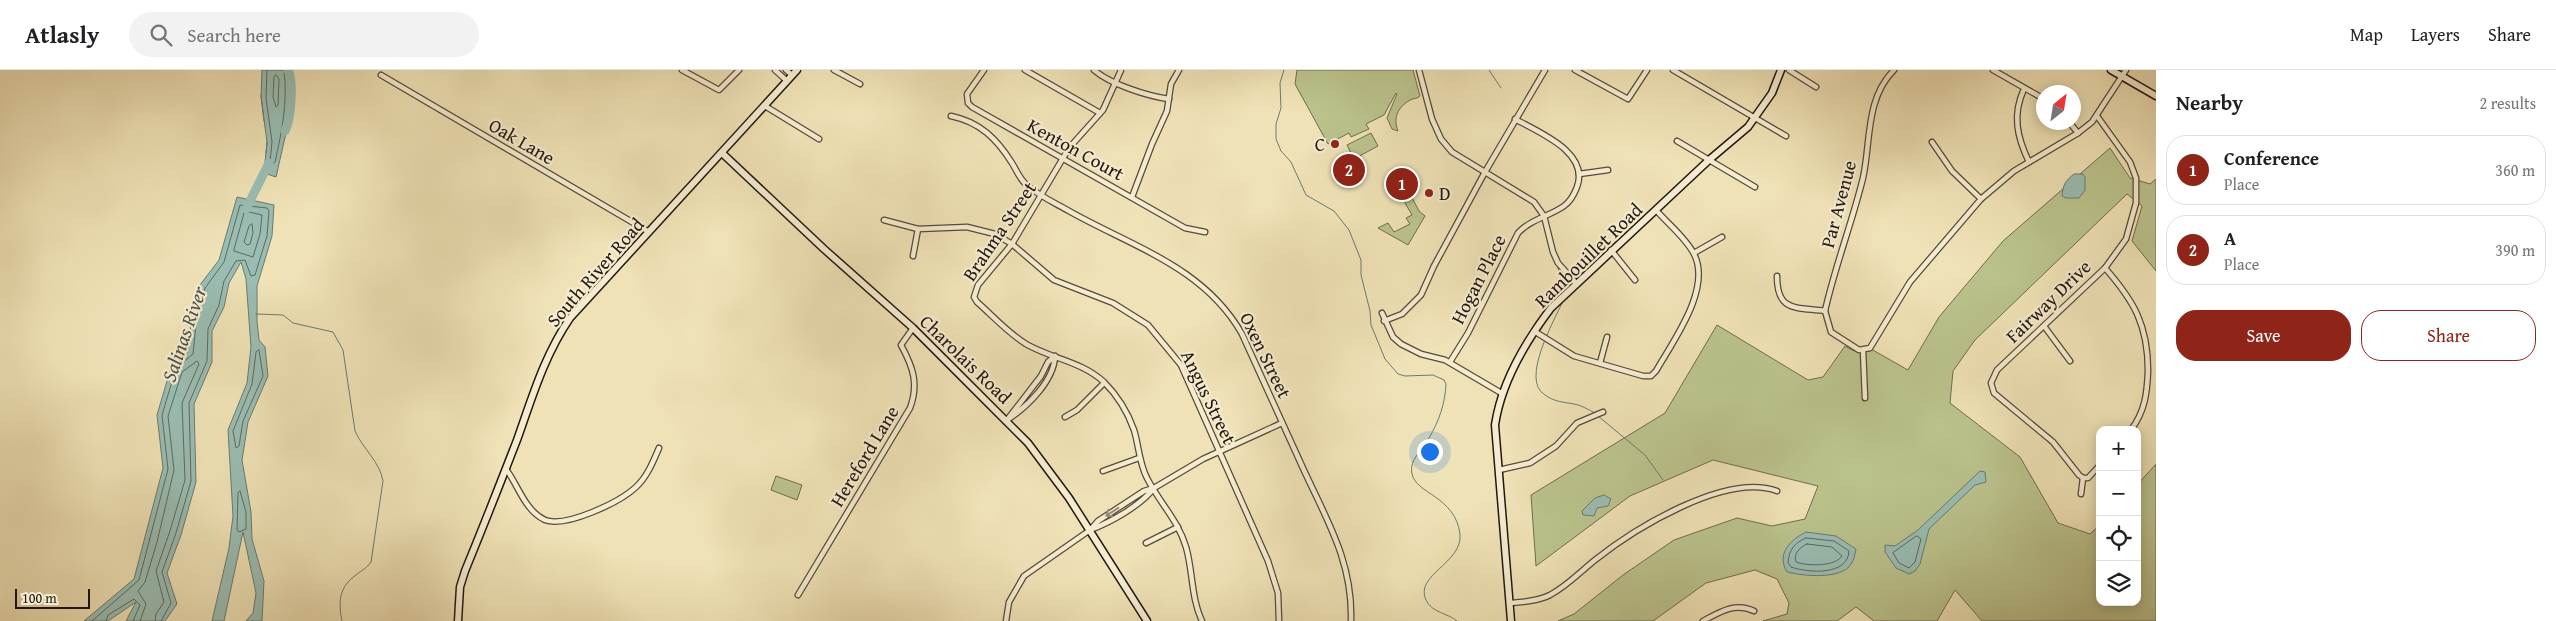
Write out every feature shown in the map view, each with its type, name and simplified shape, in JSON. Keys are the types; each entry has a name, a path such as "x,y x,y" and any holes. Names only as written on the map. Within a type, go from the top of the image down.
{"street":[{"path":"682,70 719,90 739,70"},
{"path":"775,70 787,81"},
{"path":"786,70 792,76"},
{"name":"South River Road","path":"458,621 460,588 465,571 506,469 545,360 560,333 570,318 798,70"},
{"path":"834,70 860,84"},
{"name":"Kenton Court","path":"984,70 967,94 972,107 1185,228 1205,232"},
{"path":"1025,70 1100,113"},
{"path":"1094,70 1116,82 1143,93 1169,99"},
{"name":"Brahma Street","path":"1121,70 1100,113 1076,137 1012,244 978,285 974,296 977,302 1019,339 1085,368 1104,383 1129,418 1134,430 1139,458 1147,478 1178,527 1186,547 1192,591 1202,621"},
{"path":"1132,197 1167,111 1171,84 1179,70"},
{"path":"1419,70 1432,119 1441,139 1452,152 1529,198 1544,216 1552,252 1558,263 1576,283"},
{"path":"1384,321 1402,314 1421,295 1438,258 1485,172 1545,70"},
{"path":"1575,70 1628,99 1647,70"},
{"path":"1673,70 1786,136"},
{"name":"Rambouillet Road","path":"1511,621 1495,425 1498,406 1503,394 1534,331 1551,308 1611,250 1756,118 1772,93 1781,70"},
{"path":"1789,70 1816,86"},
{"name":"Par Avenue","path":"1824,311 1863,178 1872,112 1882,87 1894,70"},
{"path":"1993,70 2036,95"},
{"path":"2111,70 2156,96"},
{"path":"1777,276 1777,291 1783,302 1794,307 1824,311 1829,328 1845,342 1859,350 1870,348 1910,282 1981,199 2014,171 2078,133 2097,116 2126,70"},
{"name":"Oak Lane","path":"381,75 649,232"},
{"path":"2024,89 2018,105 2016,129 2029,162"},
{"path":"765,106 819,138"},
{"name":"Oxen Street","path":"951,116 974,124 993,138 1023,182 1042,196 1182,271 1215,295 1242,334 1343,555 1351,590 1350,621"},
{"name":"Fairway Drive","path":"2084,478 2079,475 2040,430 1992,390 1991,383 1994,374 2104,268 2126,239 2133,216 2137,188 2134,171 2130,162 2097,116"},
{"path":"1516,119 1568,152 1579,174 1608,170"},
{"path":"1677,141 1755,187"},
{"path":"1932,142 1952,171 1981,199"},
{"name":"Charolais Road","path":"722,153 824,249 913,328 1007,420 1045,464 1090,530 1147,621"},
{"name":"Hogan Place","path":"1450,362 1468,333 1513,241 1525,227 1568,202 1574,196 1579,174"},
{"path":"1534,331 1574,356 1643,376 1651,376 1656,371 1696,295 1699,271 1694,253 1656,210"},
{"name":"Angus Street","path":"884,220 918,229 976,228 995,234 1012,244 1054,280 1113,303 1148,325 1181,366 1275,577 1278,593 1279,621"},
{"path":"913,256 918,229"},
{"path":"1694,253 1722,237"},
{"path":"1611,250 1635,280"},
{"path":"2104,268 2133,303 2147,344 2146,398 2141,414 2134,426"},
{"path":"1382,313 1384,321 1393,337 1412,351 1450,362 1503,394"},
{"path":"2044,326 2070,362"},
{"name":"Hereford Lane","path":"798,595 910,408 915,385 913,366 901,346 913,328"},
{"path":"1600,363 1607,337"},
{"path":"1864,350 1865,398"},
{"path":"1007,420 1037,393 1054,364 1054,356"},
{"path":"1065,417 1077,410 1104,383"},
{"path":"1499,470 1530,463 1556,446 1577,423 1603,412"},
{"path":"1006,621 1009,602 1024,576 1090,530 1098,521 1144,491 1154,488 1219,452 1282,423"},
{"path":"506,469 515,481 530,509 545,520 562,521 580,517 628,494 643,479 659,448"},
{"path":"1103,471 1139,458"},
{"path":"2081,494 2084,478 2088,478 2096,469"},
{"path":"1509,603 1538,599 1561,589 1595,560 1629,536 1692,501 1748,488 1767,487 1777,491"},
{"path":"1146,543 1178,527"},
{"path":"1703,621 1723,610 1736,606 1754,611"}],"green space":[{"path":"1297,70 1413,70 1420,96 1410,100 1399,110 1396,118 1398,131 1392,129 1387,118 1396,93 1384,115 1366,124 1369,129 1351,137 1349,133 1328,144 1295,84"},
{"path":"1371,133 1378,146 1354,159 1347,145"},
{"path":"2110,148 2130,178 2150,184 2156,179 2156,271 2132,241 2142,206 2127,194 1975,340 1953,371 1950,403 2020,457 2058,523 2090,534 2096,529 2096,606 2141,606 2141,481 2156,464 2156,621 1982,621 1955,590 1937,621 1874,621 1856,607 1837,621 1763,621 1787,614 1789,603 1777,579 1755,570 1706,583 1653,621 1558,621 1574,614 1623,575 1674,540 1737,518 1772,526 1805,519 1818,486 1713,460 1630,496 1536,566 1531,495 1665,413 1717,325 1808,380 1823,377 1845,346 1858,352 1871,349 1908,370 1939,317 2003,241"},
{"path":"1410,194 1419,211 1425,216 1408,245 1378,228 1388,223 1394,232 1410,224 1406,218 1412,215 1405,203 1407,196"},
{"path":"776,476 802,485 797,500 771,490"}],"water":[{"path":"262,70 288,70 291,76 288,124 276,177 264,173 267,142 261,97"},
{"path":"2074,174 2083,174 2085,177 2085,190 2079,198 2066,198 2062,196 2064,186"},
{"path":"237,197 274,205 272,236 257,286 259,340 265,347 268,376 248,422 242,460 251,512 252,539 264,581 262,621 246,621 253,613 256,593 243,532 224,621 212,621 229,548 233,516 228,430 247,383 251,347 246,279 241,262 229,283 224,307 212,331 212,362 194,404 196,482 181,535 167,573 177,604 165,621 126,621 136,602 108,621 84,621 134,579 163,468 157,415 172,364 188,352 192,314 200,285 219,260"},
{"path":"1980,471 1985,472 1986,482 1975,485 1929,529 1920,564 1915,571 1909,574 1896,568 1885,552 1885,545 1895,546 1918,530"},
{"path":"1604,495 1611,499 1608,506 1597,508 1594,516 1583,515 1582,511 1595,498"},
{"path":"1806,532 1836,536 1856,549 1851,564 1839,573 1831,575 1802,575 1787,572 1783,559 1786,548"}],"waterway":[{"name":"Salinas River","path":"285,131 291,101 291,83 288,70"},
{"path":"1284,70 1280,83 1281,108 1276,124 1276,139 1281,151 1291,162 1306,195 1334,211 1349,230 1361,260 1361,275 1370,311 1371,325 1385,359 1398,374 1405,376 1433,375 1444,380 1446,384 1439,419 1433,432 1414,459 1412,474 1415,481 1444,504 1457,521 1460,534 1459,544 1454,553 1432,576 1424,591 1426,600 1432,608 1457,621"},
{"path":"1489,70 1501,88"},
{"path":"261,95 264,121"},
{"path":"266,153 267,142"},
{"name":"Salinas River","path":"246,209 269,163"},
{"name":"Salinas River","path":"264,165 264,173"},
{"path":"1557,265 1565,290"},
{"path":"1563,301 1541,350 1537,364 1536,377 1538,387 1545,395 1552,399 1579,405 1595,413"},
{"path":"256,314 283,315 293,323 333,332 343,350 355,431 375,462 383,481 371,562 350,580 343,590 340,601 342,621"},
{"path":"1598,416 1645,455 1663,480"}],"place":[{"name":"C","path":"1335,144"},
{"name":"A","path":"1349,170"},
{"name":"Conference","path":"1402,184"},
{"name":"D","path":"1429,193"}]}
